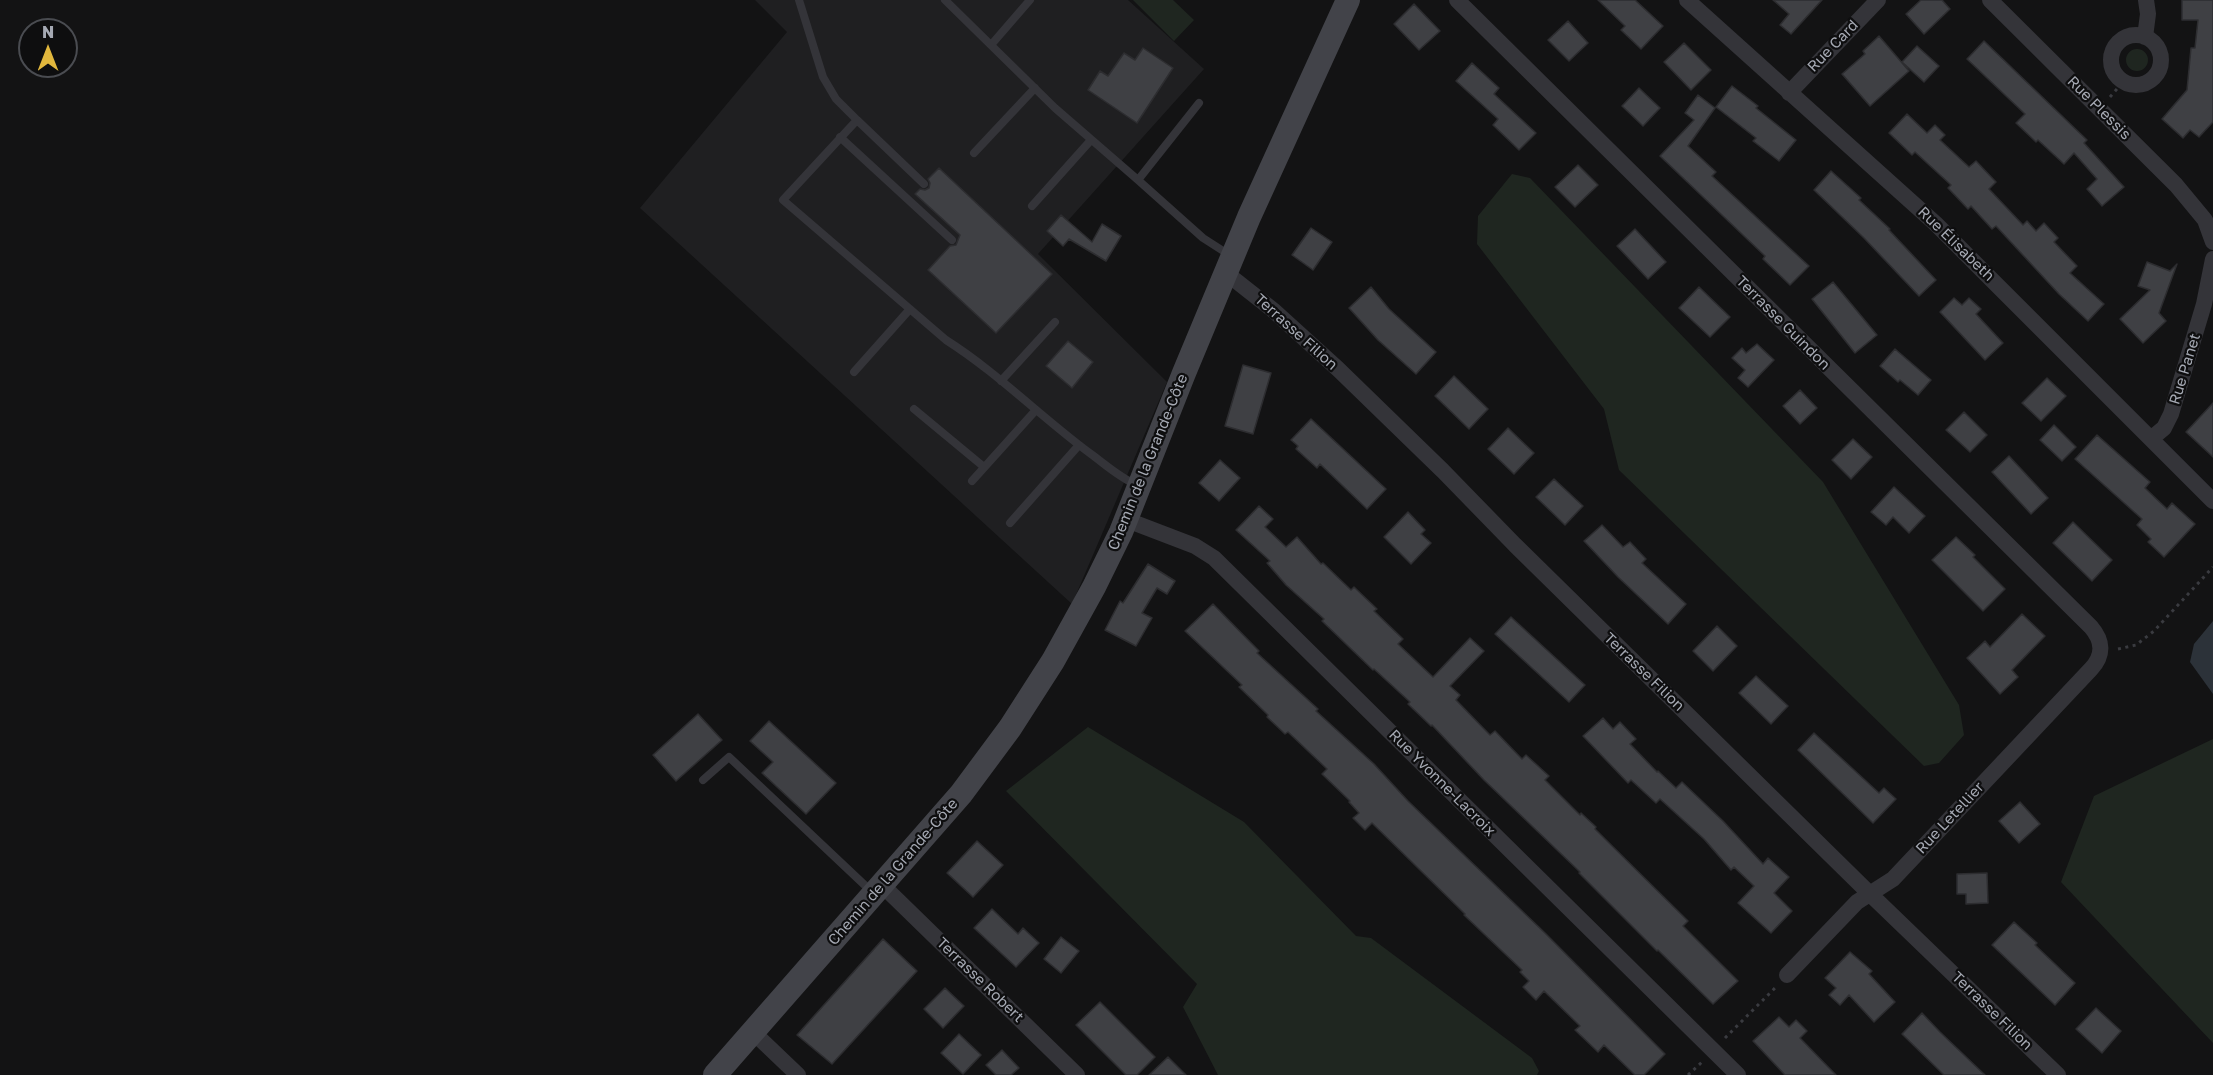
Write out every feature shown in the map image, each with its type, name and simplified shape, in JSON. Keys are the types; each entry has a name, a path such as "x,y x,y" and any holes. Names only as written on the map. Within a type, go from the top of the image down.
{"main road":[{"name":"Chemin de la Grande-Côte","path":"716,1075 967,786 1022,711 1078,617 1127,520 1184,373 1265,178 1348,0"}],"street":[{"name":"Terrasse Guindon","path":"1457,0 2091,627 2106,650"},
{"name":"Rue Élisabeth","path":"1688,0 1936,224 2213,501"},
{"name":"Rue Card","path":"1789,93 1878,0"},
{"name":"Rue Plessis","path":"1990,0 2176,184 2205,220 2213,242"},
{"path":"2145,37 2148,14 2146,0"},
{"name":"Rue Panet","path":"2152,438 2164,428 2171,414 2204,304 2213,259"},
{"name":"Terrasse Filion","path":"1228,266 1235,280 1273,310 1338,369 1869,893 2058,1075"},
{"name":"Rue Yvonne-Lacroix","path":"1127,520 1195,546 1214,558 1738,1075"},
{"name":"Rue Letellier","path":"1784,978 1851,908 1869,893 1893,879 2091,669 2106,650"},
{"name":"Terrasse Robert","path":"878,890 1077,1075"},
{"path":"754,1033 798,1075"}],"lane":[{"path":"800,0 823,77 836,99 924,184"},
{"path":"945,0 1035,88 1203,238 1228,266"},
{"path":"991,45 1030,0"},
{"path":"974,153 1035,88"},
{"path":"1138,180 1199,103"},
{"path":"857,120 783,200 946,340 974,357 1035,411 1078,445 1129,482 1140,487"},
{"path":"840,137 952,240"},
{"path":"1032,206 1092,140"},
{"path":"854,372 910,309"},
{"path":"1001,381 1055,322"},
{"path":"914,409 984,467"},
{"path":"972,481 1035,411"},
{"path":"1010,523 1078,445"},
{"path":"703,780 729,757 878,890"}],"path":[{"path":"2106,650 2130,647 2144,640 2213,567"},
{"path":"1721,1042 1784,978"},
{"path":"1688,1075 1702,1061"}],"shaded area":[{"path":"755,0 1128,0 1204,69 1038,254 1167,382 1072,604 640,208 787,32"},
{"path":"1133,0 1173,0 1194,20 1174,41"},
{"path":"2137,49 2145,52 2148,60 2145,68 2137,71 2129,68 2126,60 2129,52"},
{"path":"1512,174 1530,178 1823,482 1959,705 1964,735 1939,763 1924,766 1619,470 1604,409 1477,244 1478,216"},
{"path":"2213,621 2213,694 2190,662 2194,644"},
{"path":"1088,727 1244,822 1356,936 1371,938 1532,1058 1539,1071 1537,1075 1218,1075 1183,1007 1197,984 1006,791"},
{"path":"2213,739 2213,1043 2061,882 2094,796"}],"building":[{"path":"1598,0 1635,0 1663,26 1641,49 1621,30 1625,26"},
{"path":"1773,0 1822,0 1791,34 1780,25 1789,14"},
{"path":"1921,0 1942,0 1950,9 1924,34 1906,14"},
{"path":"2182,0 2213,0 2213,122 2199,137 2190,130 2183,138 2162,119 2187,90 2191,48 2195,48 2198,20 2182,20"},
{"path":"1414,4 1440,31 1419,50 1394,24"},
{"path":"1568,21 1588,43 1569,61 1548,40"},
{"path":"1879,36 1909,71 1870,106 1842,74 1865,54 1863,51"},
{"path":"1984,41 2087,140 2084,143 2124,187 2102,206 2087,189 2097,179 2074,153 2064,164 2038,140 2036,142 2016,123 2025,114 1967,59"},
{"path":"1684,43 1711,70 1691,90 1664,62"},
{"path":"1917,46 1939,66 1924,82 1902,62"},
{"path":"1143,48 1173,68 1137,123 1088,90 1100,71 1108,76 1124,53 1135,60"},
{"path":"1472,63 1499,88 1494,94 1536,133 1519,150 1493,125 1498,119 1456,81"},
{"path":"1732,86 1796,140 1779,161 1753,141 1756,138 1716,107"},
{"path":"1639,88 1660,108 1643,126 1622,106"},
{"path":"1698,95 1715,108 1688,146 1716,172 1712,176 1809,266 1790,285 1763,259 1765,256 1660,156 1694,120 1685,113"},
{"path":"1907,114 1927,133 1935,125 1945,135 1940,140 1969,167 1976,161 1996,182 1989,189 2023,225 2027,221 2036,231 2044,223 2058,238 2054,242 2077,266 2070,273 2104,304 2088,321 2059,294 1996,226 1992,229 1971,206 1968,209 1948,188 1951,185 1915,152 1912,155 1889,133"},
{"path":"1578,165 1598,185 1575,207 1555,187"},
{"path":"939,168 1052,274 996,333 928,270 950,246 956,245 960,235 915,194 920,189 929,188 928,179"},
{"path":"1831,171 1861,198 1859,200 1890,229 1936,280 1919,296 1814,190"},
{"path":"1061,215 1092,242 1102,224 1121,236 1106,261 1069,239 1063,246 1047,231"},
{"path":"1311,228 1332,242 1313,270 1292,255"},
{"path":"1635,229 1666,262 1648,279 1617,246"},
{"path":"2147,262 2170,271 2177,264 2159,313 2166,321 2143,343 2120,319 2150,290 2138,286"},
{"path":"1833,282 1877,335 1855,353 1812,299"},
{"path":"1371,287 1389,309 1436,352 1416,374 1378,340 1349,308"},
{"path":"1699,287 1730,317 1710,337 1679,308"},
{"path":"1954,298 1962,305 1969,298 1981,309 1976,314 2003,343 1985,360 1940,312"},
{"path":"1068,341 1093,362 1072,388 1046,366"},
{"path":"1757,344 1774,360 1748,387 1738,378 1745,370 1732,358 1742,348 1746,353"},
{"path":"1895,349 1931,380 1918,395 1880,366"},
{"path":"1243,365 1271,373 1253,434 1225,426"},
{"path":"1454,376 1488,409 1469,429 1435,396"},
{"path":"2047,378 2066,396 2041,421 2022,403"},
{"path":"1800,390 1817,408 1800,424 1783,406"},
{"path":"2213,403 2213,457 2186,432"},
{"path":"1964,412 1987,435 1970,452 1946,430"},
{"path":"1311,419 1386,489 1367,509 1320,464 1317,468 1296,449 1298,446 1291,440"},
{"path":"2054,425 2076,447 2062,461 2040,440"},
{"path":"1508,428 1534,453 1514,474 1488,449"},
{"path":"2097,435 2150,482 2145,488 2167,509 2172,503 2195,524 2164,557 2148,542 2151,539 2137,525 2142,519 2075,459"},
{"path":"1853,439 1872,457 1851,479 1832,460"},
{"path":"2009,456 2048,498 2031,514 1992,472"},
{"path":"1220,460 1240,478 1219,501 1199,483"},
{"path":"1554,479 1583,506 1565,525 1536,497"},
{"path":"1894,487 1925,516 1909,533 1893,517 1886,525 1871,512"},
{"path":"1259,506 1273,519 1265,527 1286,547 1297,537 1321,564 1323,563 1351,590 1354,587 1377,609 1374,611 1403,639 1398,644 1433,677 1470,638 1484,651 1450,686 1460,695 1456,700 1490,735 1495,731 1522,759 1526,755 1549,776 1545,780 1580,815 1581,813 1596,827 1595,829 1688,921 1683,926 1738,981 1713,1004 1484,780 1432,725 1408,704 1410,702 1322,621 1324,619 1286,585 1267,563 1270,561 1236,530"},
{"path":"1408,512 1425,530 1421,534 1431,543 1411,564 1384,537"},
{"path":"2073,522 2112,560 2092,581 2053,543"},
{"path":"1602,525 1623,547 1630,542 1646,559 1642,563 1686,604 1668,624 1584,541"},
{"path":"1956,537 2005,589 1983,611 1932,560"},
{"path":"1148,564 1175,581 1167,594 1157,588 1142,613 1152,618 1136,646 1105,630 1120,601 1123,603"},
{"path":"1213,604 1259,651 1257,653 1374,764 1408,801 1545,933 1665,1054 1644,1075 1635,1075 1604,1045 1598,1052 1575,1030 1580,1026 1544,991 1536,1000 1523,987 1529,981 1520,972 1522,970 1372,823 1365,830 1353,818 1359,813 1322,774 1327,769 1288,732 1285,734 1267,717 1268,715 1239,687 1242,685 1185,631"},
{"path":"2022,614 2045,636 2012,670 2018,677 2000,694 1967,658 1985,641 1990,647"},
{"path":"1511,617 1585,685 1569,702 1495,634"},
{"path":"1717,626 1737,646 1713,671 1693,651"},
{"path":"1756,676 1788,706 1771,724 1739,693"},
{"path":"698,714 722,740 676,781 653,755"},
{"path":"1603,718 1613,729 1620,722 1636,739 1630,744 1657,772 1676,788 1682,782 1763,864 1768,858 1789,877 1774,893 1792,911 1771,933 1738,903 1754,886 1734,867 1731,870 1704,839 1660,799 1656,803 1631,780 1628,783 1583,736"},
{"path":"769,721 836,783 806,814 762,773 773,762 750,741"},
{"path":"1814,733 1879,793 1884,788 1896,799 1873,823 1798,750"},
{"path":"2020,802 2040,824 2019,843 1999,821"},
{"path":"977,841 1003,865 973,897 947,873"},
{"path":"1987,873 1988,903 1966,904 1966,894 1957,894 1957,874"},
{"path":"992,909 1018,934 1023,928 1039,943 1016,967 974,928"},
{"path":"2014,922 2075,983 2055,1005 1992,945"},
{"path":"1061,937 1079,951 1061,973 1044,959"},
{"path":"883,939 917,971 832,1064 797,1035"},
{"path":"1850,952 1872,971 1869,974 1895,1002 1874,1022 1849,995 1840,1005 1829,995 1836,988 1825,978"},
{"path":"945,988 964,1006 943,1028 924,1009"},
{"path":"1100,1002 1155,1057 1137,1075 1126,1075 1076,1025"},
{"path":"2096,1008 2121,1031 2102,1053 2076,1029"},
{"path":"1922,1013 1985,1075 1944,1075 1902,1034"},
{"path":"1779,1017 1789,1027 1796,1020 1807,1031 1800,1038 1836,1075 1785,1075 1753,1041"},
{"path":"959,1034 981,1055 963,1074 941,1053"},
{"path":"1002,1050 1019,1068 1011,1075 996,1075 986,1065"},
{"path":"1168,1057 1186,1075 1149,1075"}]}
